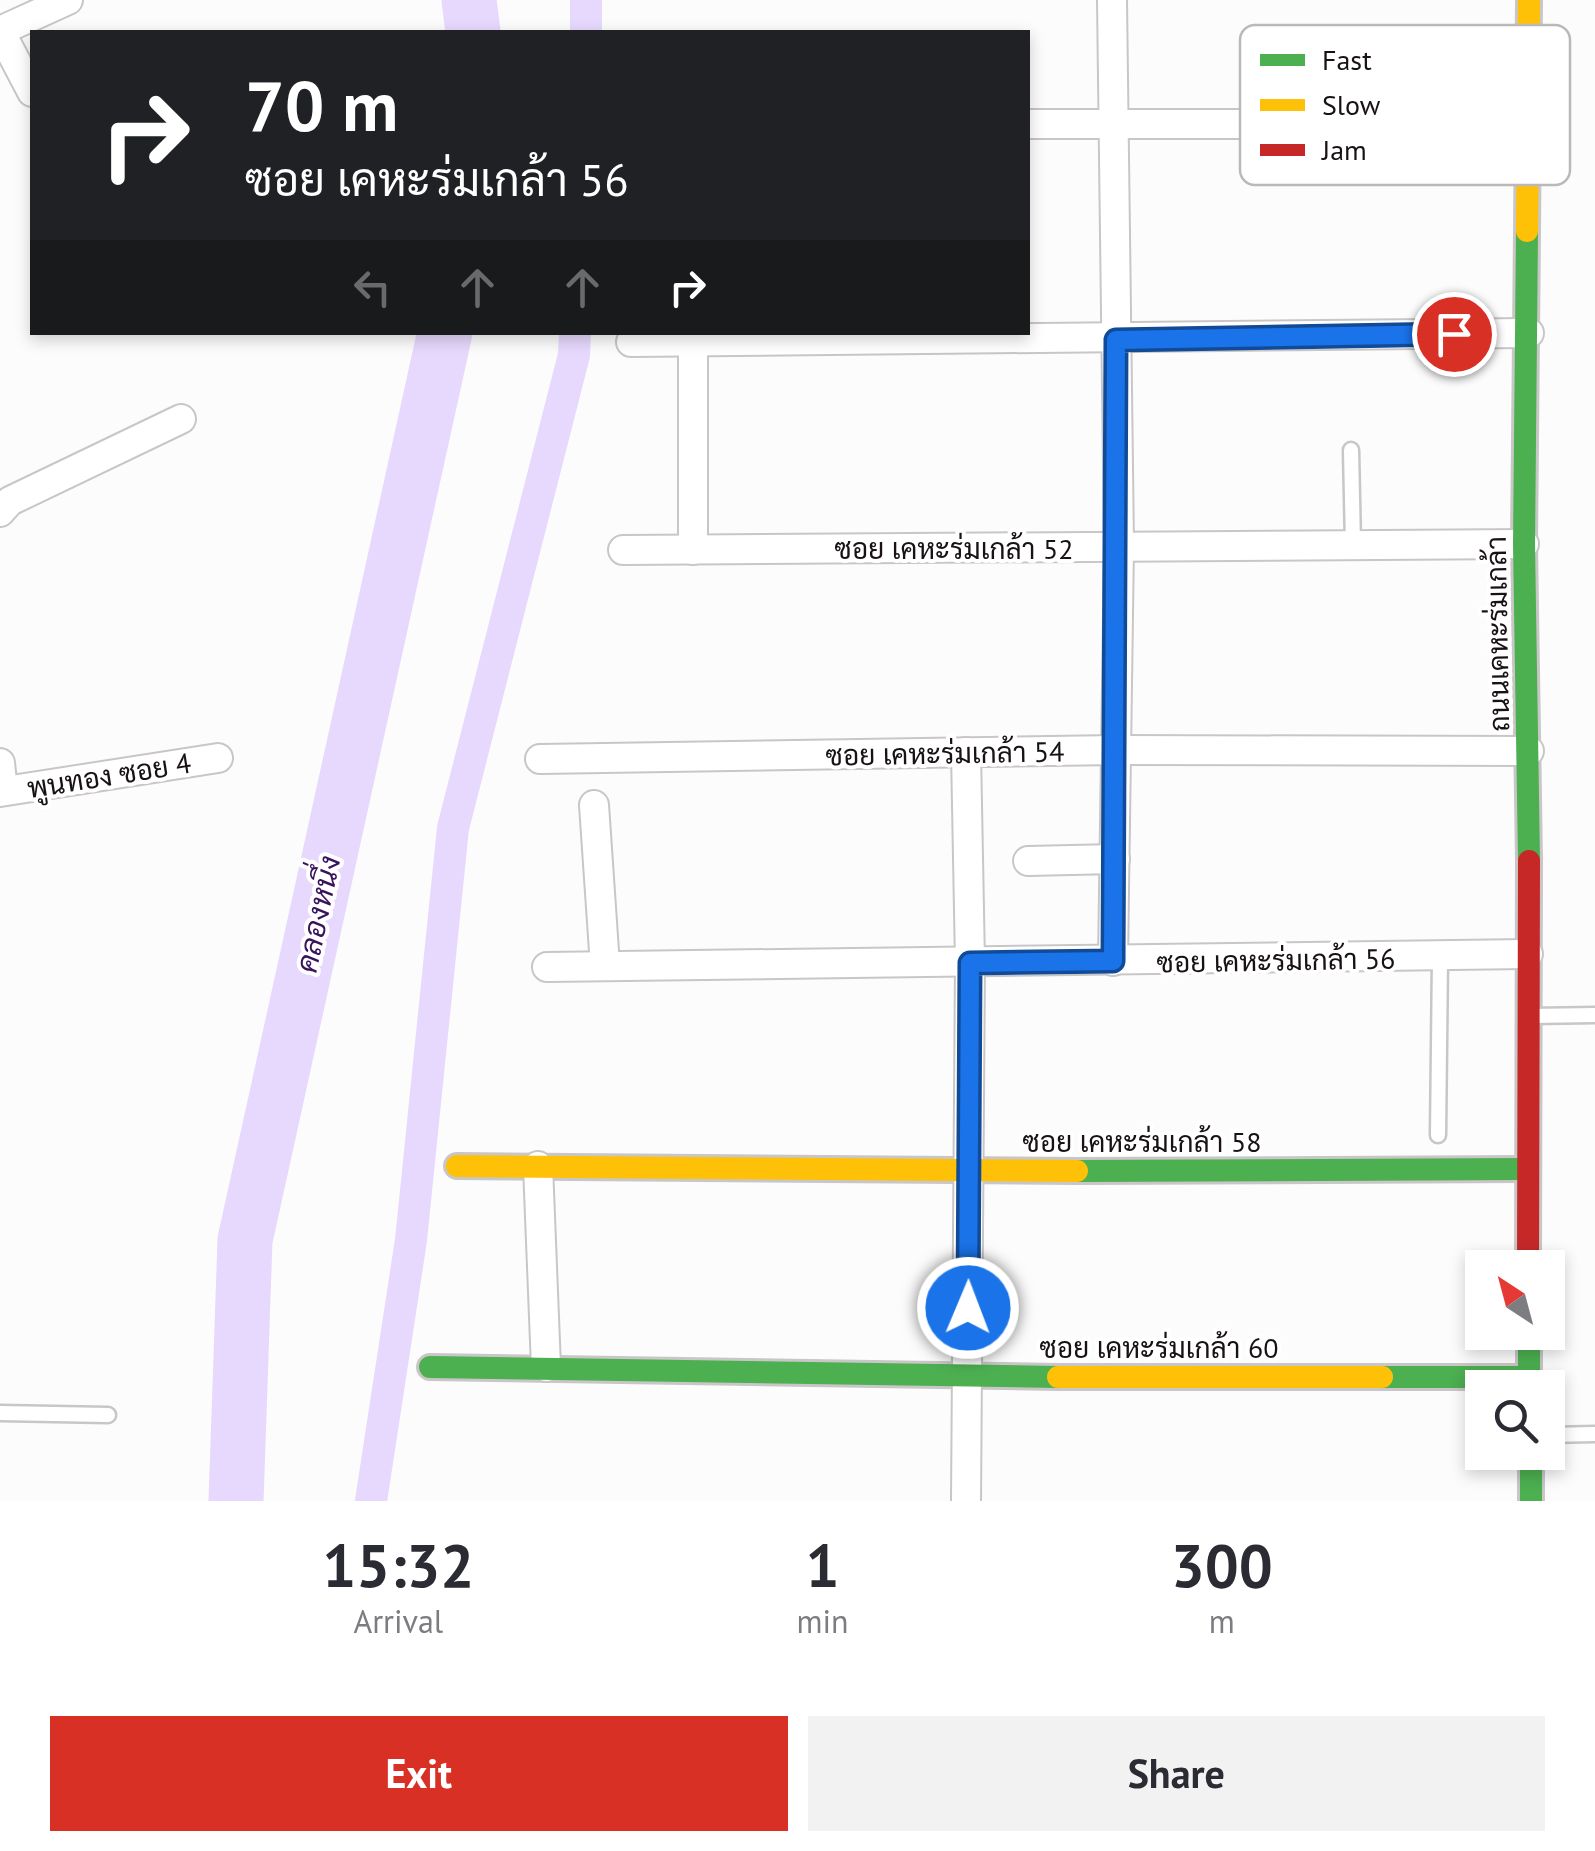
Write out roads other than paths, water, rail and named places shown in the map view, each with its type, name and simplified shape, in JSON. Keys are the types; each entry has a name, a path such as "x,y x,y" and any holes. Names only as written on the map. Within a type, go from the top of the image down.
{"street":[{"path":"30,88 0,31 68,0"},
{"path":"1112,0 1119,546 1113,961"},
{"name":"ถนนเคหะร่มเกล้า","path":"1530,0 1530,25"},
{"path":"1030,124 1240,123"},
{"name":"ถนนเคหะร่มเกล้า","path":"1528,185 1524,544 1529,751 1528,1250"},
{"path":"631,342 1529,333"},
{"path":"693,343 693,550"},
{"path":"0,512 10,500 181,418"},
{"name":"ซอย เคหะร่มเกล้า 52","path":"623,550 1524,544"},
{"name":"ซอย เคหะร่มเกล้า 54","path":"540,759 1117,750 1529,751"},
{"path":"966,752 970,963 966,1501"},
{"name":"พูนทอง ซอย 4","path":"1,792 218,758"},
{"path":"0,763 1,792"},
{"path":"594,805 604,966"},
{"path":"1028,861 1115,859"},
{"name":"ซอย เคหะร่มเกล้า 56","path":"548,967 1528,954"},
{"name":"ซอย เคหะร่มเกล้า 58","path":"457,1166 970,1172 1527,1169"},
{"path":"538,1166 546,1367"},
{"name":"ซอย เคหะร่มเกล้า 60","path":"430,1367 1465,1381"},
{"path":"1531,1470 1532,1501"}],"lane":[{"path":"1351,450 1353,545"},
{"path":"1438,1135 1440,958"},
{"path":"1530,1016 1595,1015"},
{"path":"0,1413 108,1414"},
{"path":"1565,1435 1595,1434"}],"waterway":[{"name":"คลองหนึ่ง","path":"469,0 473,30"},
{"path":"586,0 586,30"},
{"name":"คลองหนึ่ง","path":"236,1501 245,1240 444,335"},
{"path":"371,1501 411,1240 453,828 574,355 575,335"}]}
